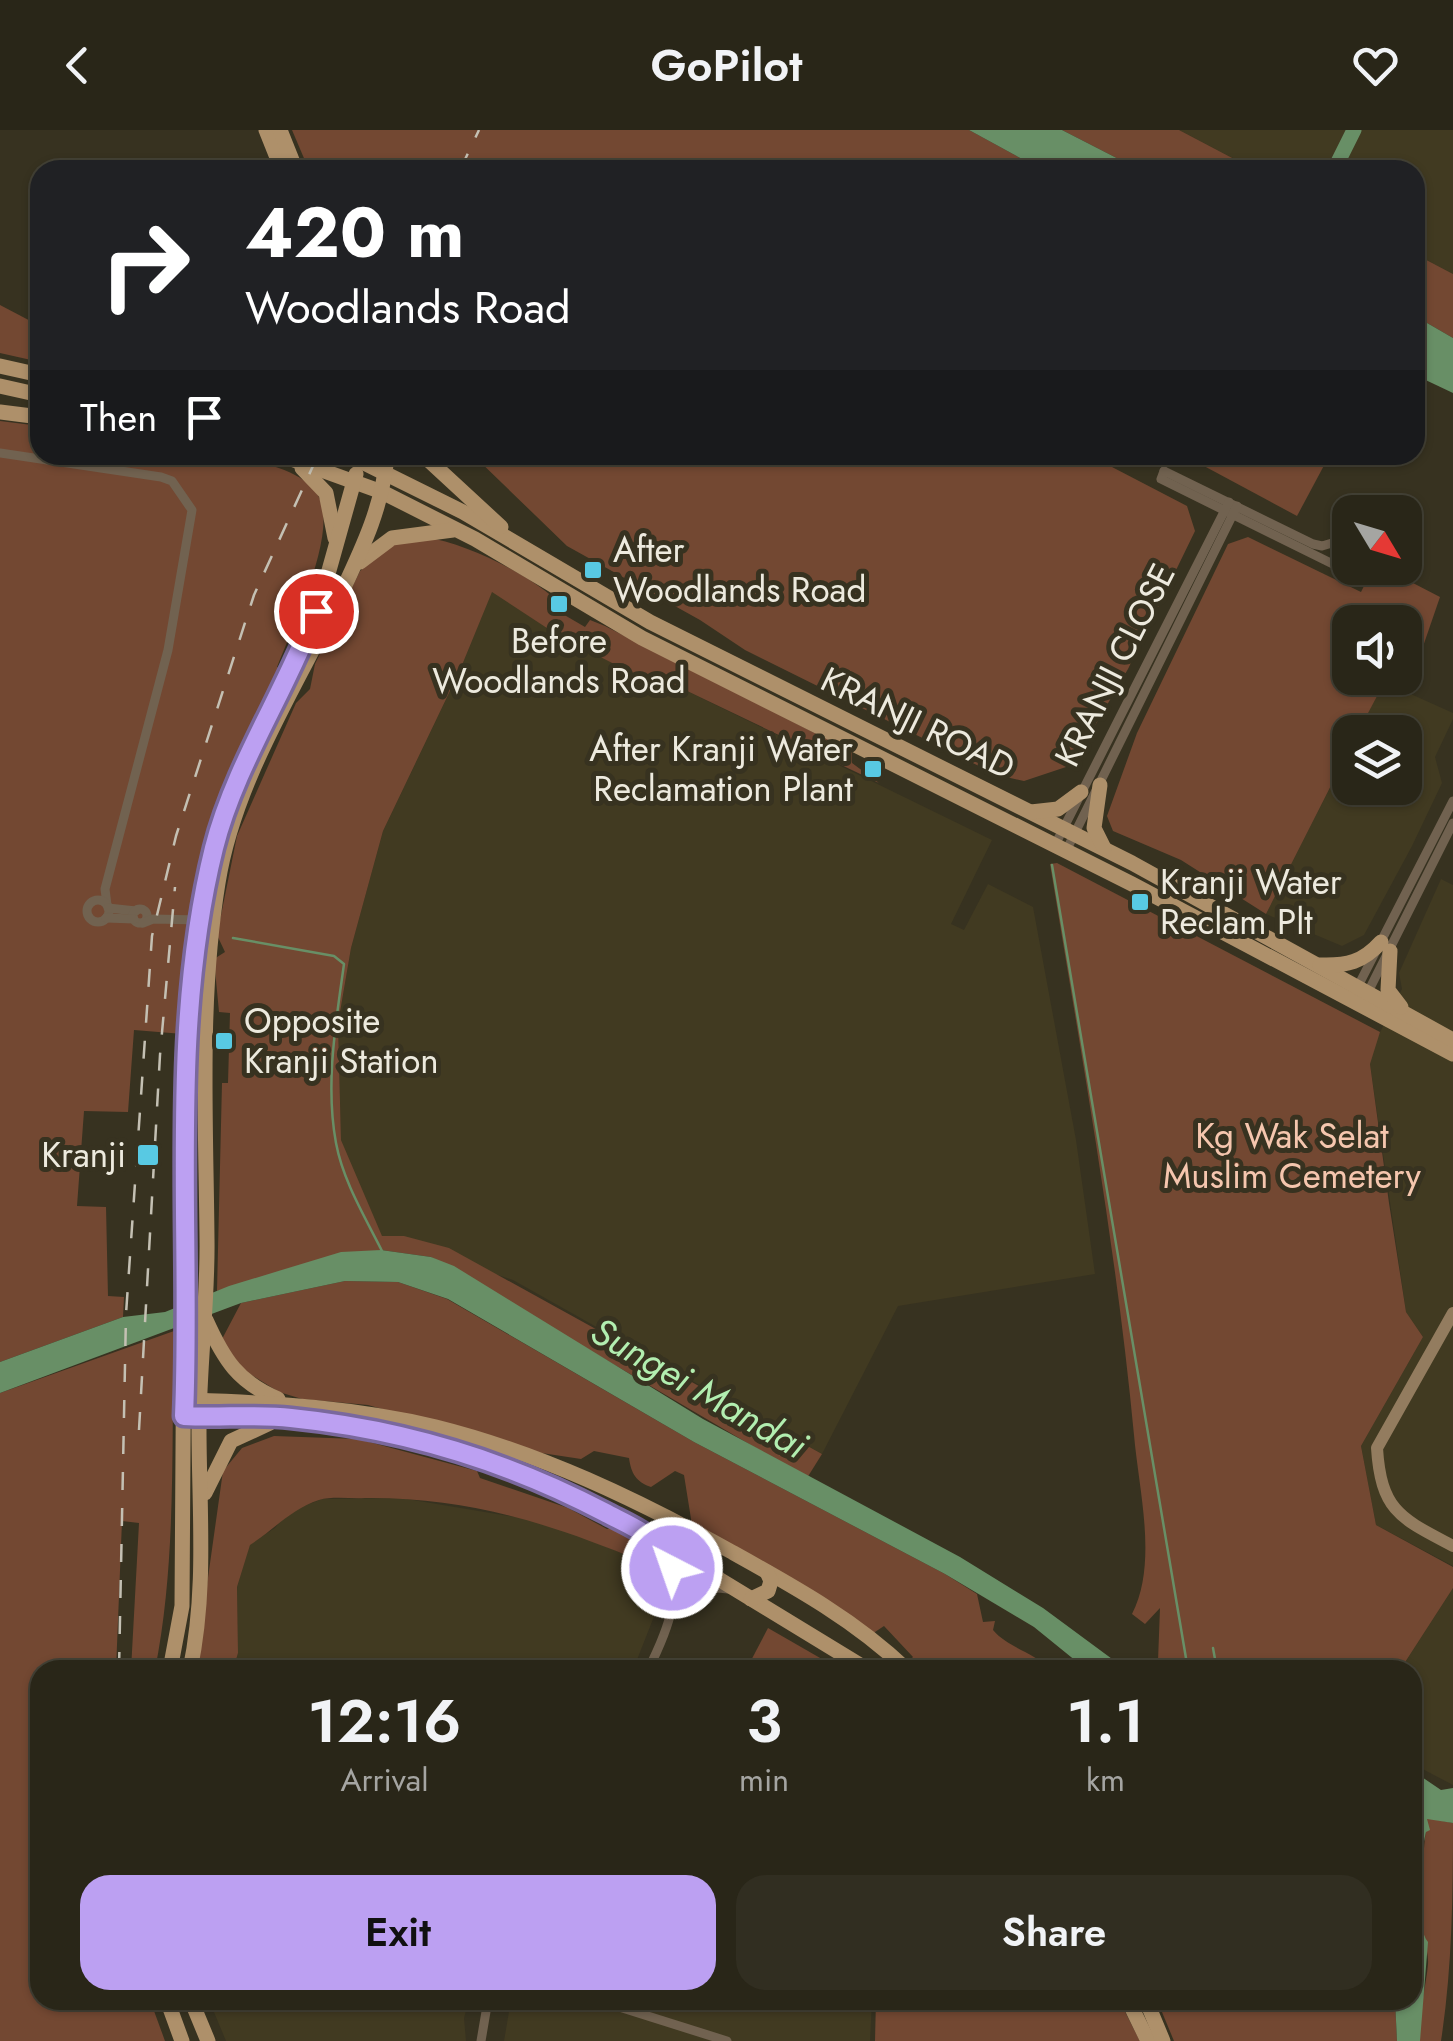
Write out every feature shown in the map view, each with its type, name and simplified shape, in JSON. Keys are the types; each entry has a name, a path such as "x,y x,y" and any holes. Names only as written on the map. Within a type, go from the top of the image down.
{"main road":[{"path":"266,130 278,160"},
{"path":"280,130 292,160"},
{"path":"0,366 30,374"},
{"path":"0,386 30,393"},
{"path":"0,412 30,416"},
{"path":"296,465 316,478 326,492 334,511 336,552"},
{"name":"KRANJI ROAD","path":"309,465 382,492 457,530 628,631 1061,848 1236,942 1410,1017 1453,1040"},
{"path":"191,1660 202,1577 186,1254 187,1071 201,920 222,824 302,646 336,552 355,481 355,465"},
{"path":"172,1660 182,1606 192,1408 203,1315 207,1244 208,949 222,863 260,758 356,566 382,492 386,465"},
{"name":"KRANJI ROAD","path":"389,465 650,622 1105,850 1316,965 1359,998 1453,1054"},
{"path":"435,465 520,544"},
{"path":"356,566 392,538 457,530"},
{"path":"1100,785 1094,828 1105,850"},
{"path":"1031,812 1071,803 1081,792"},
{"path":"1236,942 1241,924"},
{"path":"1316,965 1352,964 1385,946 1388,990 1410,1017"},
{"path":"186,1254 198,1260 207,1244"},
{"path":"203,1315 234,1373 290,1411 429,1444 528,1474 656,1541 852,1660"},
{"path":"192,1408 290,1411 435,1427 551,1463 645,1506 767,1572 834,1612 894,1660"},
{"path":"200,1509 214,1467 231,1441 290,1411"},
{"path":"751,1599 768,1591 767,1572"},
{"path":"171,2010 182,2041"},
{"path":"196,2010 208,2041"},
{"path":"1133,2010 1148,2041"},
{"path":"1150,2010 1163,2041"}],"street":[{"path":"0,453 30,457"},
{"path":"80,465 161,477 179,488 192,510 168,650 105,889 107,910 97,922 89,917 87,908 105,889"},
{"path":"1332,543 1313,544 1231,509 1160,479 1164,470 1231,509 1332,563"},
{"name":"KRANJI CLOSE","path":"1061,848 1100,785 1231,509"},
{"name":"KRANJI CLOSE","path":"1069,832 1081,792 1231,509"},
{"path":"1359,998 1453,801"},
{"path":"1385,946 1453,822"},
{"path":"95,900 107,910 143,917 201,920"},
{"path":"1453,1313 1378,1448 1393,1509 1406,1522 1453,1546"},
{"path":"656,1541 674,1572 670,1618"},
{"path":"652,1660 682,1598 696,1589 736,1590"},
{"path":"481,2041 486,2010"},
{"path":"629,2010 728,2041"}],"shaded area":[{"path":"969,130 1062,130 1120,160 1024,160"},
{"path":"1179,130 1453,130 1453,274 1425,259 1425,160 1236,160"},
{"path":"1425,322 1453,338 1453,393 1425,380"},
{"path":"492,591 559,636 678,696 683,689 992,840 951,924 964,930 988,884 1033,907 1076,1140 1095,1274 898,1306 822,1454 513,1280 382,1237 351,1172 341,1140 338,1024 351,948 383,831 460,670"},
{"path":"1377,695 1413,695 1453,713 1453,719 1435,757 1442,783 1412,846 1364,935 1342,946 1266,914 1332,784 1332,805 1422,805 1422,715 1367,715"},
{"path":"1441,879 1453,885 1453,1566 1376,1525 1361,1446 1423,1337 1406,1312 1370,1064 1372,1048 1402,989 1399,973"},
{"path":"381,1250 431,1257 454,1266 703,1419 960,1557 1043,1608 1113,1660 1075,1660 1034,1627 945,1574 694,1442 448,1299 398,1282 345,1281 241,1303 0,1393 0,1362 123,1317 165,1312 229,1286 341,1252"},
{"path":"401,1498 545,1522 659,1568 662,1596 637,1660 236,1660 237,1587 250,1544 275,1528 288,1512 322,1499"},
{"path":"1453,1588 1453,1785 1422,1769 1422,1660 1406,1660"},
{"path":"1422,1777 1441,1790 1453,1788 1453,1823 1427,1819 1430,1830 1424,1843 1422,1866"},
{"path":"1422,1925 1428,1942 1420,2041 1397,2041 1395,2010 1422,2010"},
{"path":"213,2010 466,2010 466,2041 226,2041"},
{"path":"509,2010 872,2010 870,2041 504,2041"}],"green space":[{"path":"292,130 969,130 1024,160 305,160"},
{"path":"1062,130 1179,130 1236,160 1120,160"},
{"path":"1425,259 1453,274 1453,338 1425,322"},
{"path":"0,305 30,321 30,360 0,353"},
{"path":"0,421 30,425 30,465 279,468 307,483 322,505 324,522 309,587 277,667 284,671 232,785 208,857 183,1034 134,1030 128,1112 84,1111 77,1206 106,1207 108,1296 124,1297 123,1317 0,1362"},
{"path":"483,465 1113,465 1187,506 1195,531 1128,669 1072,765 1024,781 997,775 745,650 700,620 567,546"},
{"path":"1204,465 1324,465 1297,516"},
{"path":"425,537 494,560 542,589 555,599 549,606 585,627 590,620 605,626 852,752 852,763 879,783 683,689 679,697 559,636 492,592 460,670 383,831 351,948 338,1024 341,1140 382,1236 404,1236 449,1248 822,1454 807,1478 431,1257 381,1250 217,1291 222,1083 228,1083 230,1013 219,1012 214,959 225,952 217,935 237,836 296,703 310,689 315,664 360,571 392,544"},
{"path":"1248,537 1332,578 1332,585 1347,585 1361,592 1364,585 1417,585 1440,597 1422,649 1422,605 1332,605 1332,695 1378,695 1367,715 1332,715 1332,784 1266,914 1181,860 1113,831 1107,816 1137,733 1228,544"},
{"name":"Kg Wak Selat Muslim Cemetery","path":"1057,863 1380,1032 1370,1064 1389,1203 1406,1312 1423,1337 1361,1446 1376,1525 1453,1567 1453,1588 1406,1660 1158,1660 1160,1608 1145,1624 1132,1614 1144,1573 1142,1503 1108,1220 1050,864"},
{"path":"345,1281 398,1282 447,1299 694,1442 945,1574 977,1594 983,1622 995,1621 993,1630 999,1636 1038,1660 910,1660 913,1657 884,1626 872,1634 692,1525 684,1475 675,1471 651,1487 635,1476 629,1458 594,1451 581,1459 535,1452 368,1405 302,1399 279,1392 245,1371 221,1341 241,1303"},
{"path":"174,1331 170,1544 157,1660 132,1660 139,1523 122,1521 116,1660 30,1660 30,2010 154,2010 165,2041 0,2041 0,1393"},
{"path":"274,1436 358,1439 477,1471 480,1478 568,1508 607,1529 613,1527 644,1545 641,1561 540,1524 473,1507 403,1499 319,1500 291,1514 250,1545 237,1587 236,1660 196,1660 223,1471 242,1448"},
{"path":"768,1628 824,1660 751,1660"},
{"path":"1427,1818 1453,1823 1451,1934 1441,2041 1420,2041 1428,1964 1422,1936"},
{"path":"876,2010 1124,2010 1140,2041 875,2041"},
{"path":"1161,2010 1395,2010 1397,2041 1174,2041"}],"waterway":[{"path":"1339,160 1354,130"},
{"path":"1052,865 1186,1660"},
{"path":"233,938 334,956 344,964 333,1053 333,1121 344,1171 382,1251"},
{"path":"1213,1648 1215,1660"}],"railway":[{"path":"465,160 479,130"},
{"path":"119,1660 126,1314 152,936 176,836 254,595 313,465"},
{"path":"139,1430 160,1055 175,887"}],"place":[{"name":"After Woodlands Road","path":"593,570"},
{"name":"Before Woodlands Road","path":"559,604"},
{"name":"After Kranji Water Reclamation Plant","path":"873,769"},
{"name":"Kranji Water Reclam Plt","path":"1140,902"},
{"name":"Opposite Kranji Station","path":"224,1041"},
{"name":"Kranji","path":"148,1155"}],"route":[{"path":"316,611 222,824 201,920 184,1142 184,1416 288,1418 346,1426 429,1444 528,1474 656,1541 672,1568"}],"water label":[{"name":"Sungei Mandai","path":"699,1388"}]}
